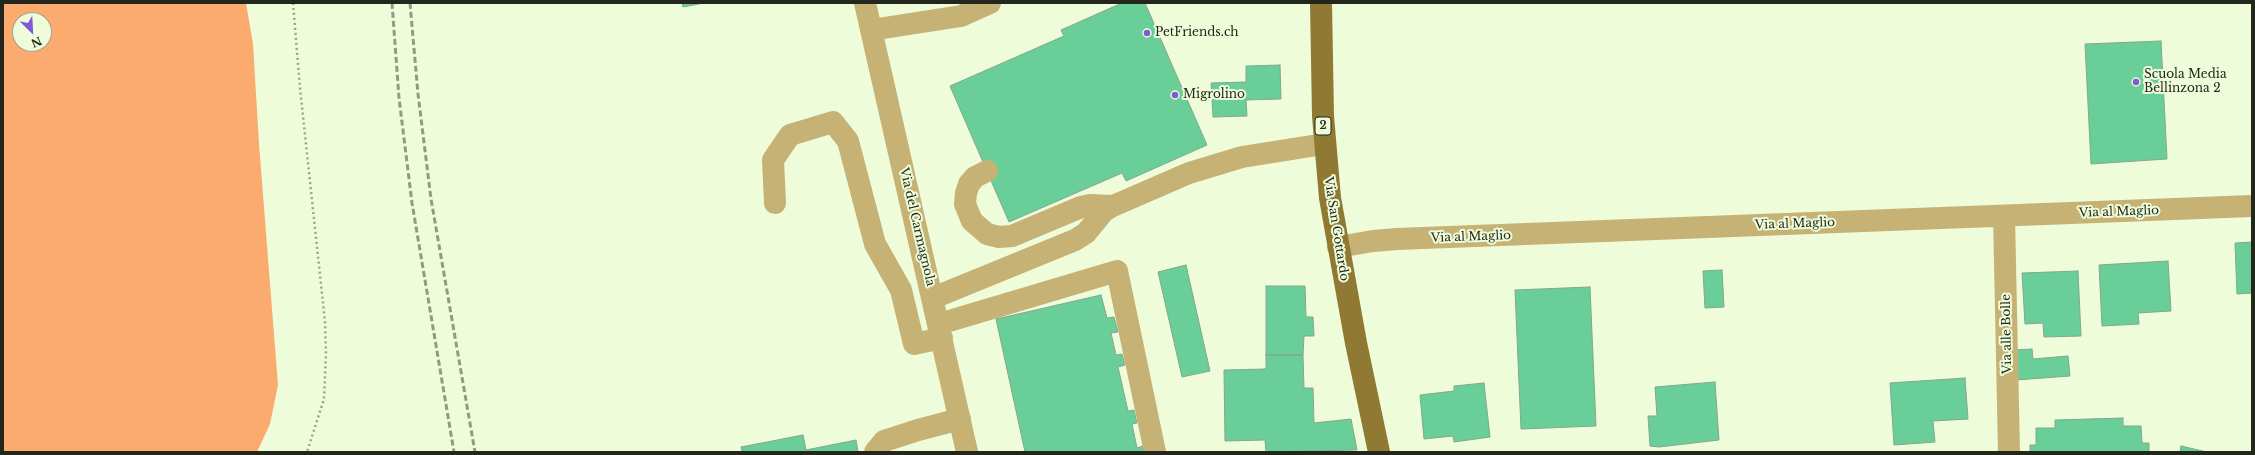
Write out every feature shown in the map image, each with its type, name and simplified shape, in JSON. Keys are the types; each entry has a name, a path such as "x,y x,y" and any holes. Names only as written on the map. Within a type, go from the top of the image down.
{"main road":[{"name":"Via San Gottardo","path":"1321,3 1324,144 1330,198 1338,247 1379,452"}],"street":[{"name":"Via del Carmagnola","path":"865,3 967,452"},
{"path":"871,30 961,16 990,3"},
{"path":"775,203 773,160 790,135 833,122 848,141 875,244 901,290 914,344 940,331 1117,271 1156,452"},
{"path":"933,298 1075,240 1086,233 1104,212 1113,206 1213,164 1249,156 1324,144"},
{"path":"987,171 975,177 969,184 965,204 972,221 987,234 999,237 1012,236 1081,207 1090,205 1113,206"},
{"name":"Via al Maglio","path":"1338,247 1373,241 2252,206"},
{"name":"Via alle Bolle","path":"2004,216 2009,452"},
{"path":"875,452 884,441 960,419"}],"path":[{"path":"293,3 300,88 325,322 326,354 324,399 307,452"}],"shaded area":[{"path":"3,3 246,3 253,44 259,144 278,385 270,424 257,452 3,452"}],"building":[{"path":"682,3 704,3 683,7"},
{"path":"1122,3 1145,3 1207,145 1126,181 1122,173 1009,222 950,86 1064,36 1061,30"},
{"path":"2161,41 2167,159 2091,164 2085,44"},
{"path":"1280,65 1281,99 1246,100 1247,116 1213,117 1211,83 1246,82 1246,66"},
{"path":"2252,242 2252,293 2237,294 2235,243"},
{"path":"2168,261 2171,311 2138,313 2139,324 2102,326 2099,265"},
{"path":"1186,265 1210,371 1182,377 1158,272"},
{"path":"1722,270 1724,307 1705,308 1703,271"},
{"path":"2078,271 2081,336 2044,337 2043,323 2025,324 2022,273"},
{"path":"1266,286 1305,286 1306,317 1313,317 1314,336 1304,336 1303,355 1266,355"},
{"path":"1590,287 1596,426 1521,429 1515,290"},
{"path":"1101,295 1107,318 1114,317 1118,332 1111,333 1116,355 1122,354 1125,365 1118,367 1128,411 1134,410 1137,423 1132,424 1137,448 1143,446 1145,452 1025,452 996,319"},
{"path":"2032,349 2033,359 2068,356 2070,376 2016,380 2014,350"},
{"path":"1266,355 1303,355 1304,388 1313,388 1314,423 1351,419 1357,450 1266,452 1265,440 1225,441 1224,370 1266,369"},
{"path":"1965,378 1968,419 1933,421 1935,442 1894,445 1890,383"},
{"path":"1715,382 1719,440 1659,447 1650,446 1648,416 1657,416 1655,387"},
{"path":"1484,383 1490,437 1454,442 1453,436 1424,439 1420,395 1454,391 1454,386"},
{"path":"2123,418 2123,426 2141,426 2142,443 2149,443 2149,452 2030,452 2030,445 2036,445 2036,428 2055,428 2055,420"},
{"path":"803,435 806,450 856,440 858,452 742,452 741,447"},
{"path":"2181,446 2207,452 2180,452"}],"railway":[{"path":"392,3 399,98 412,203 454,452"},
{"path":"410,3 418,94 431,199 475,452"}],"place":[{"name":"PetFriends.ch","path":"1147,33"},
{"name":"Scuola Media Bellinzona 2","path":"2136,82"},
{"name":"Migrolino","path":"1175,95"}]}
